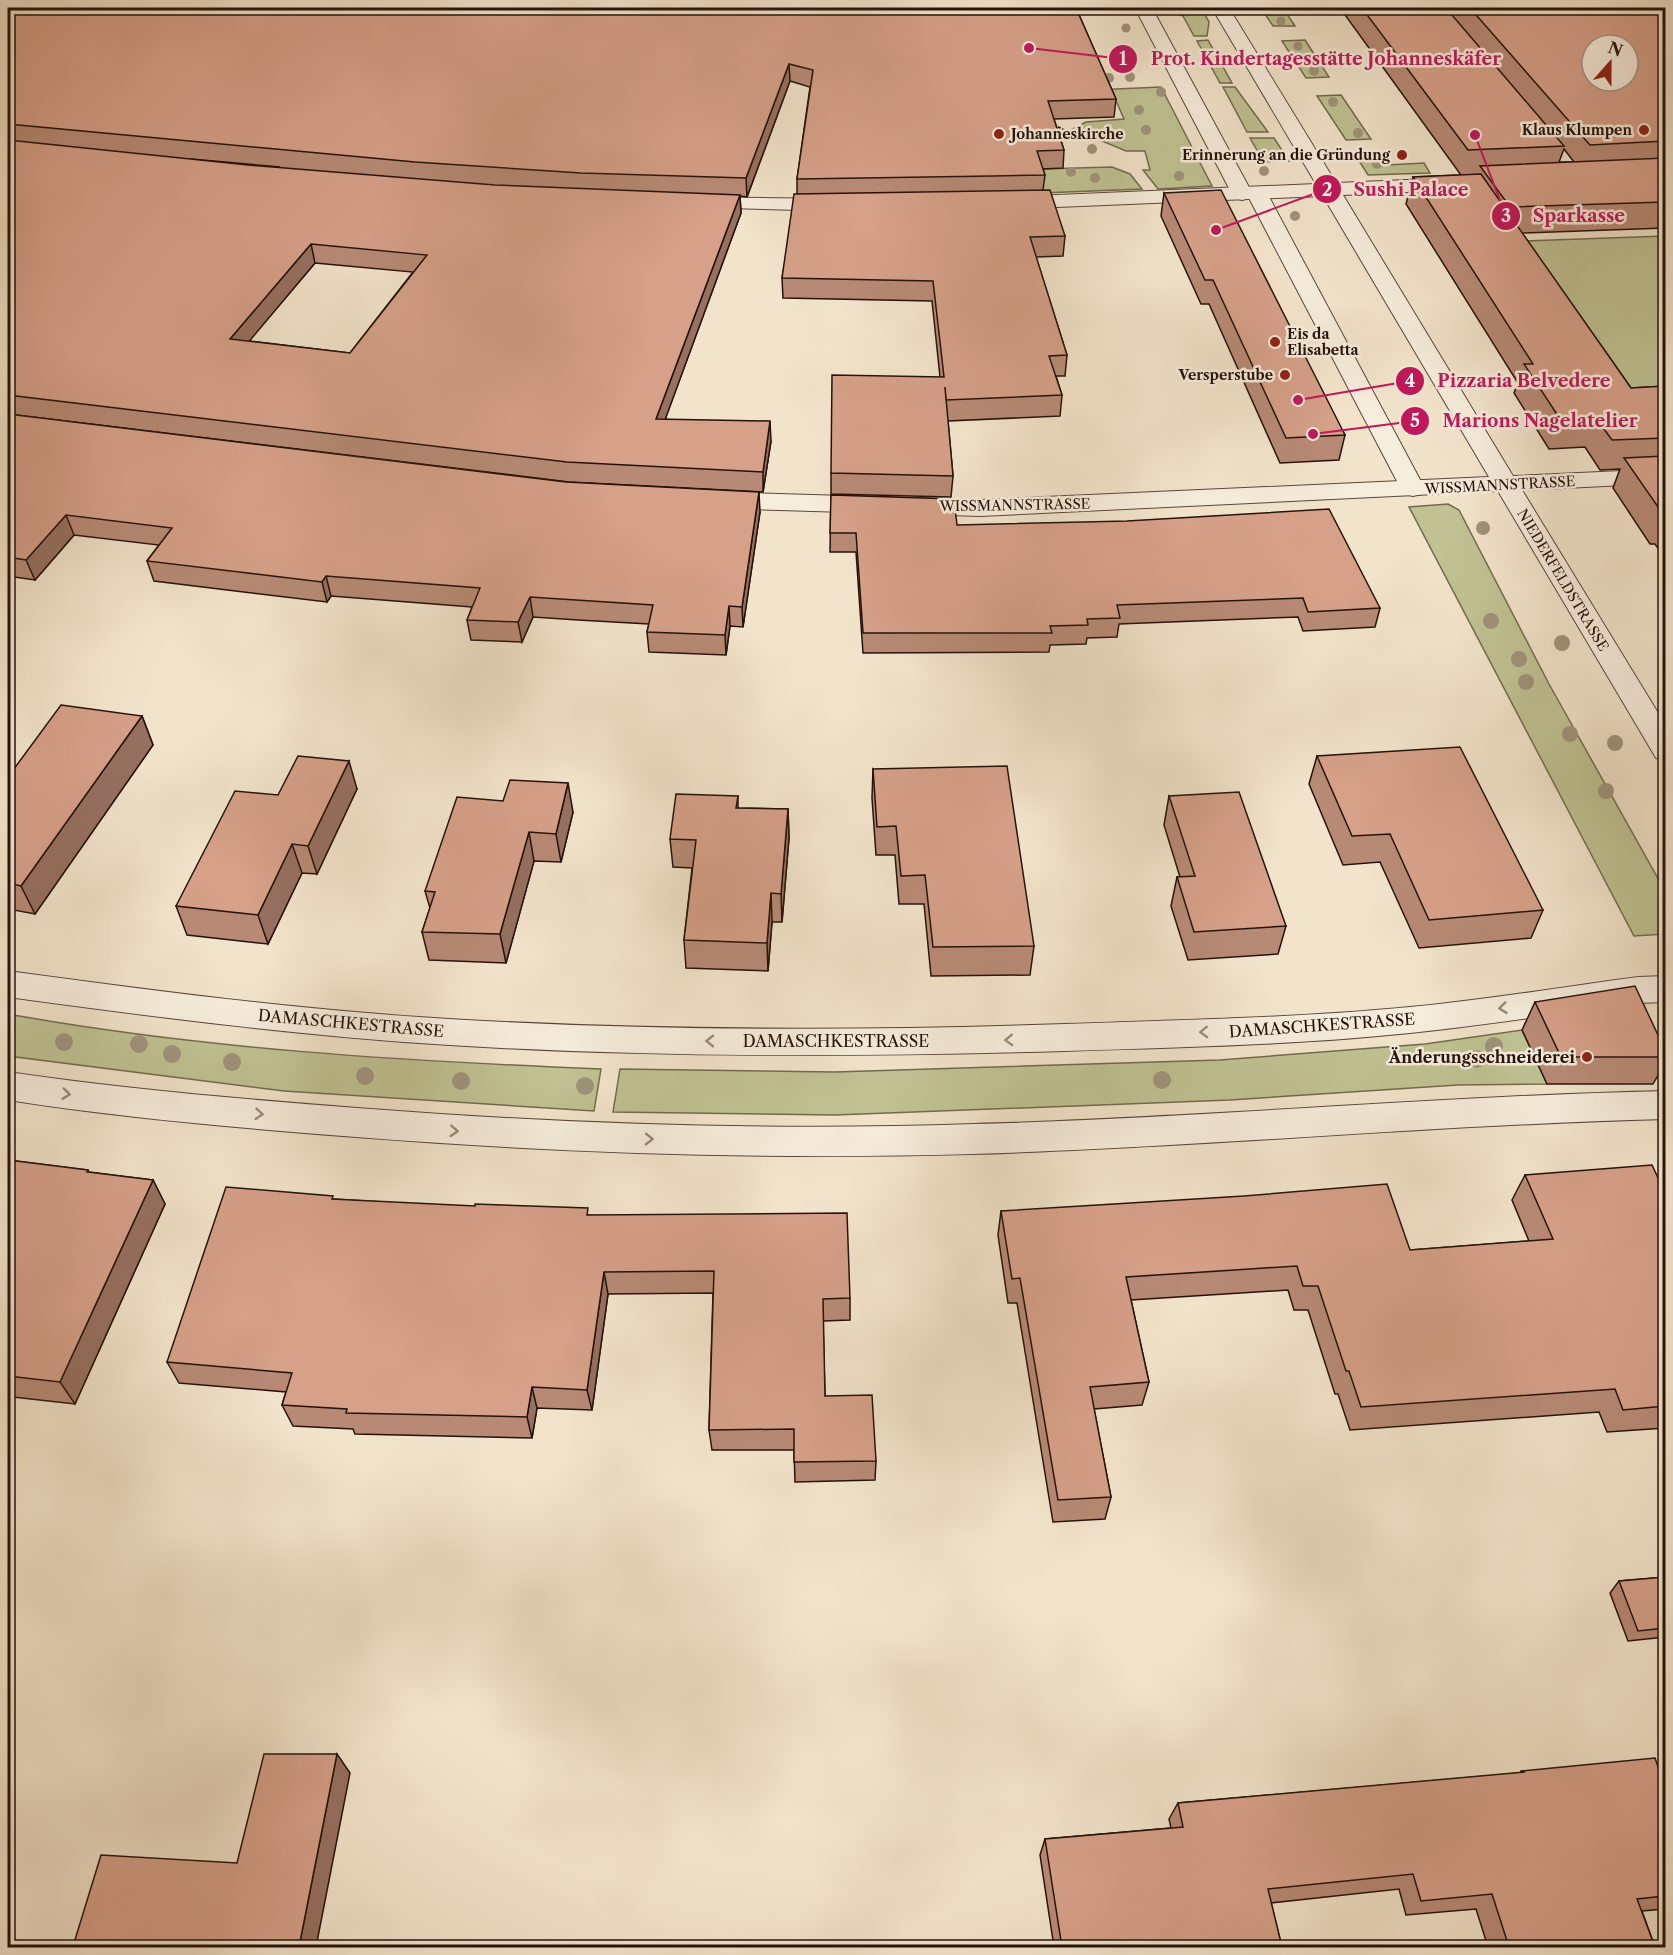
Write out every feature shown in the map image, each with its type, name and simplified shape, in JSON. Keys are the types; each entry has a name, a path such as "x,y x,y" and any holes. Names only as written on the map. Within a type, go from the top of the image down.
{"street":[{"path":"1144,8 1413,489"},
{"name":"NIEDERFELDSTRASSE","path":"1221,8 1332,190 1665,751"},
{"path":"988,203 1250,194 1470,183"},
{"path":"682,202 860,205"},
{"name":"WISSMANNSTRASSE","path":"694,499 980,508 1665,476"},
{"name":"DAMASCHKESTRASSE","path":"8,984 279,1018 447,1032 615,1040 848,1042 991,1040 1289,1029 1410,1020 1638,990 1665,989"},
{"path":"8,1086 143,1103 443,1130 598,1138 728,1140 973,1139 1125,1133 1555,1106 1665,1105"}],"path":[{"path":"1052,119 1055,126 1064,130"}],"green space":[{"path":"1261,8 1283,8 1295,26 1273,26"},
{"path":"1204,13 1209,22 1207,36 1194,36 1183,16 1177,14"},
{"path":"1208,40 1232,83 1220,83 1197,41"},
{"path":"1305,40 1329,77 1306,78 1282,41"},
{"path":"1161,87 1212,186 1158,189 1143,170 1150,170 1145,151 1126,151 1073,129 1086,122 1124,119 1113,94 1025,93"},
{"path":"1223,87 1235,87 1268,132 1247,132"},
{"path":"1341,95 1371,139 1346,140 1317,96"},
{"path":"1250,138 1274,138 1289,161 1257,162 1262,159"},
{"path":"1379,152 1387,165 1424,163 1430,173 1368,175 1354,153"},
{"path":"1112,167 1130,174 1142,189 1014,194 977,171"},
{"path":"1665,236 1665,388 1626,390 1521,241"},
{"path":"1448,504 1459,510 1549,684 1665,891 1665,934 1634,936 1409,507"},
{"path":"8,1014 155,1036 303,1052 601,1069 594,1111 284,1091 8,1056"},
{"path":"1522,1030 1547,1084 1458,1085 1230,1100 835,1115 613,1112 620,1069 835,1072 1220,1060 1425,1044"}],"building":[{"path":"8,8 1076,8 1116,99 1048,101 1064,150 1037,151 1045,175 797,179 813,70 789,64 746,178 581,173 415,162 8,124"},
{"path":"1362,8 1446,8 1564,146 1468,150"},
{"path":"1470,8 1665,8 1665,141 1590,145"},
{"path":"8,140 248,165 495,185 740,195 656,419 770,421 763,472 567,462 8,395","holes":["311,244 427,255 350,353 230,339"]},
{"path":"1665,158 1665,202 1510,207 1480,166"},
{"path":"1481,174 1631,388 1665,386 1665,438 1612,440 1596,418 1560,419 1524,364 1533,364 1413,177"},
{"path":"1050,190 1065,236 1030,237 1067,355 1049,356 1062,395 946,400 953,476 831,473 832,375 944,377 933,281 782,278 794,194"},
{"path":"1221,190 1345,435 1286,438 1213,280 1205,280 1164,193"},
{"path":"8,414 566,482 759,492 742,607 729,606 725,635 647,632 653,605 530,597 518,622 467,620 480,588 326,576 322,582 147,561 172,528 66,515 26,560 8,557"},
{"path":"1665,456 1665,514 1663,514 1624,458"},
{"path":"831,495 954,499 957,525 1127,521 1329,509 1380,608 1308,612 1303,598 1117,605 1120,618 1087,619 1088,625 1050,626 1052,633 863,633 856,533 830,533"},
{"path":"61,705 142,716 21,886 8,883 8,777"},
{"path":"1460,747 1543,910 1429,920 1390,834 1352,836 1317,756"},
{"path":"298,756 349,761 308,846 292,844 258,915 176,906 235,791 278,795"},
{"path":"1007,766 1034,946 933,947 925,875 901,876 896,826 877,827 873,769"},
{"path":"510,780 568,783 556,834 529,832 500,934 422,932 435,892 425,891 457,797 503,801"},
{"path":"1239,792 1286,926 1194,932 1177,877 1195,876 1169,796"},
{"path":"676,794 738,796 736,808 788,809 781,894 771,893 767,943 684,940 696,840 670,839"},
{"path":"1635,986 1665,1050 1665,1057 1561,1057 1535,1002"},
{"path":"8,1160 153,1180 60,1382 8,1376 8,1351 12,1342 8,1341"},
{"path":"1652,1165 1665,1193 1665,1406 1623,1410 1615,1389 1361,1407 1349,1371 1346,1371 1318,1286 1303,1286 1297,1266 1126,1277 1149,1382 1090,1387 1111,1497 1058,1500 1020,1278 1012,1279 1001,1211 1244,1196 1387,1184 1410,1250 1553,1239 1525,1175"},
{"path":"226,1187 333,1196 332,1199 475,1206 475,1204 588,1208 587,1215 847,1213 850,1298 823,1299 825,1396 872,1395 876,1461 794,1462 794,1429 709,1430 714,1271 604,1272 587,1390 532,1387 527,1417 346,1413 347,1409 282,1405 292,1373 167,1362"},
{"path":"1665,1577 1665,1628 1638,1631 1619,1581"},
{"path":"264,1754 337,1754 299,1947 64,1947 65,1943 74,1943 101,1855 237,1863"},
{"path":"1655,1758 1665,1787 1665,1896 1637,1899 1655,1947 1509,1947 1492,1894 1421,1901 1413,1874 1268,1889 1282,1947 1062,1947 1045,1839 1183,1827 1178,1803"},
{"path":"931,1943 931,1947 839,1947 839,1945"}],"place":[{"name":"Prot. Kindertagesstätte Johanneskäfer","path":"1029,48"},
{"name":"Klaus Klumpen","path":"1644,130"},
{"name":"Johanneskirche","path":"999,134"},
{"name":"Sparkasse","path":"1475,135"},
{"name":"Erinnerung an die Gründung","path":"1402,155"},
{"name":"Sushi Palace","path":"1216,230"},
{"name":"Eis da Elisabetta","path":"1275,342"},
{"name":"Versperstube","path":"1285,375"},
{"name":"Pizzaria Belvedere","path":"1298,400"},
{"name":"Marions Nagelatelier","path":"1313,434"},
{"name":"Änderungsschneiderei","path":"1587,1057"}]}
